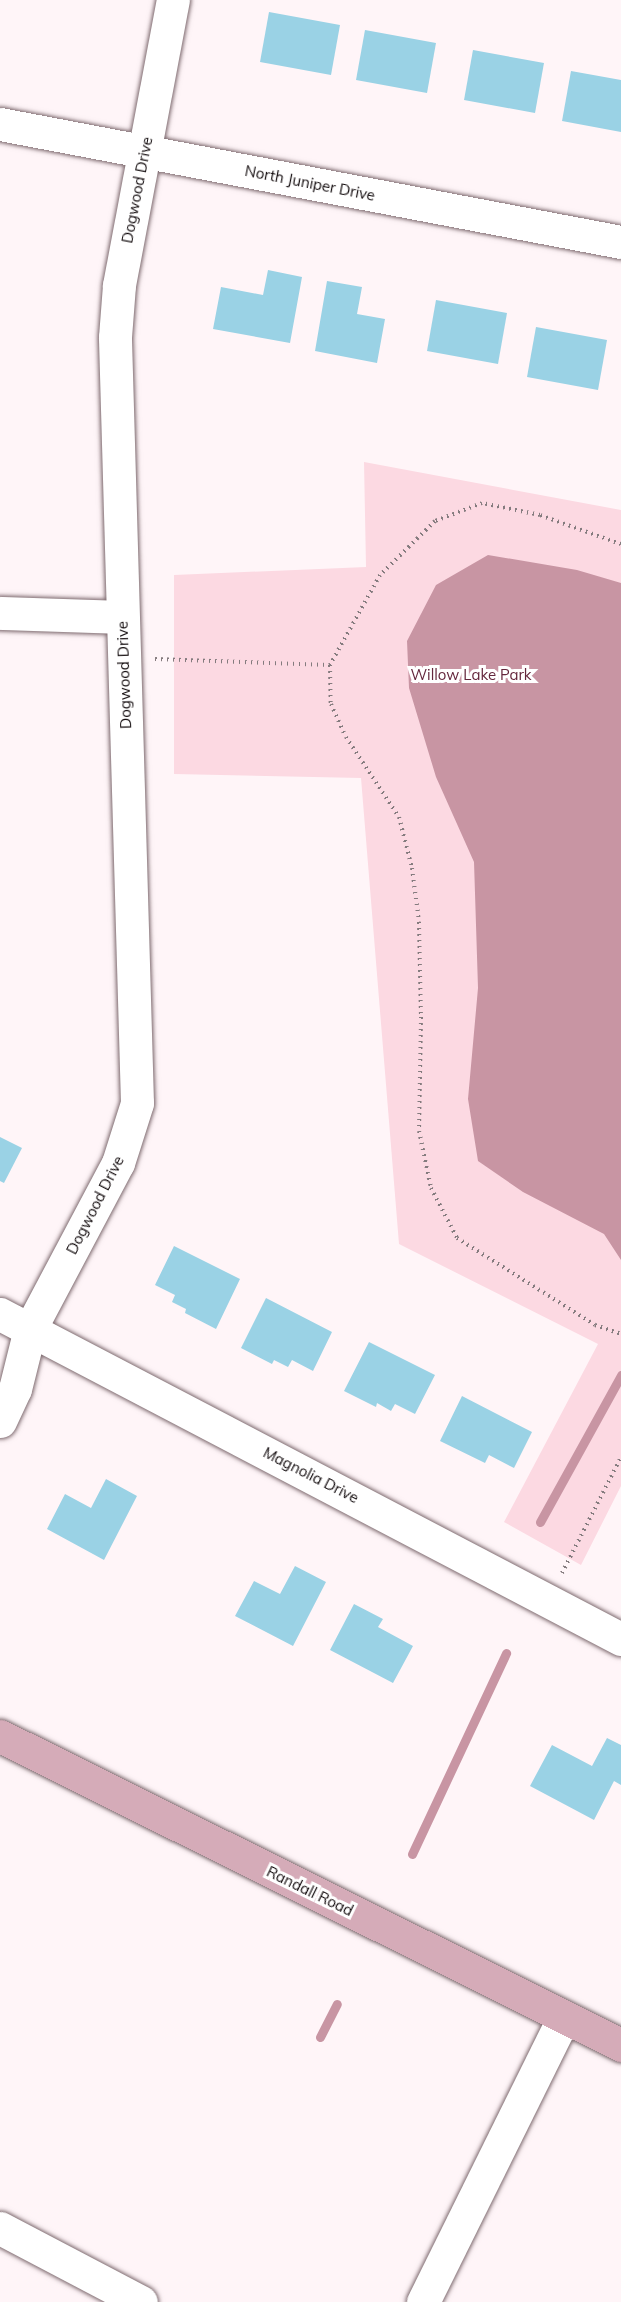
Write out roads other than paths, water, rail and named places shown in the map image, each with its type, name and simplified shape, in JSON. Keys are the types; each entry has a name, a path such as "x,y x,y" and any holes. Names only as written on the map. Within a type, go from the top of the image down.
{"main road":[{"name":"Randall Road","path":"0,1736 621,2045"}],"street":[{"name":"Dogwood Drive","path":"0,1421 15,1389 30,1329 118,1163 137,1103 116,337 120,285 173,0"},
{"name":"North Juniper Drive","path":"0,124 621,242"},
{"path":"0,613 122,616"},
{"name":"Magnolia Drive","path":"0,1314 621,1639"},
{"name":"Dogwood Drive","path":"0,1362 30,1329"},
{"path":"423,2302 564,2017"},
{"path":"0,2228 141,2302"}],"waterway":[{"path":"540,1522 621,1375"},
{"path":"412,1854 506,1653"},
{"path":"320,2037 337,2004"}],"park label":[{"name":"Willow Lake Park","path":"471,675"}]}
